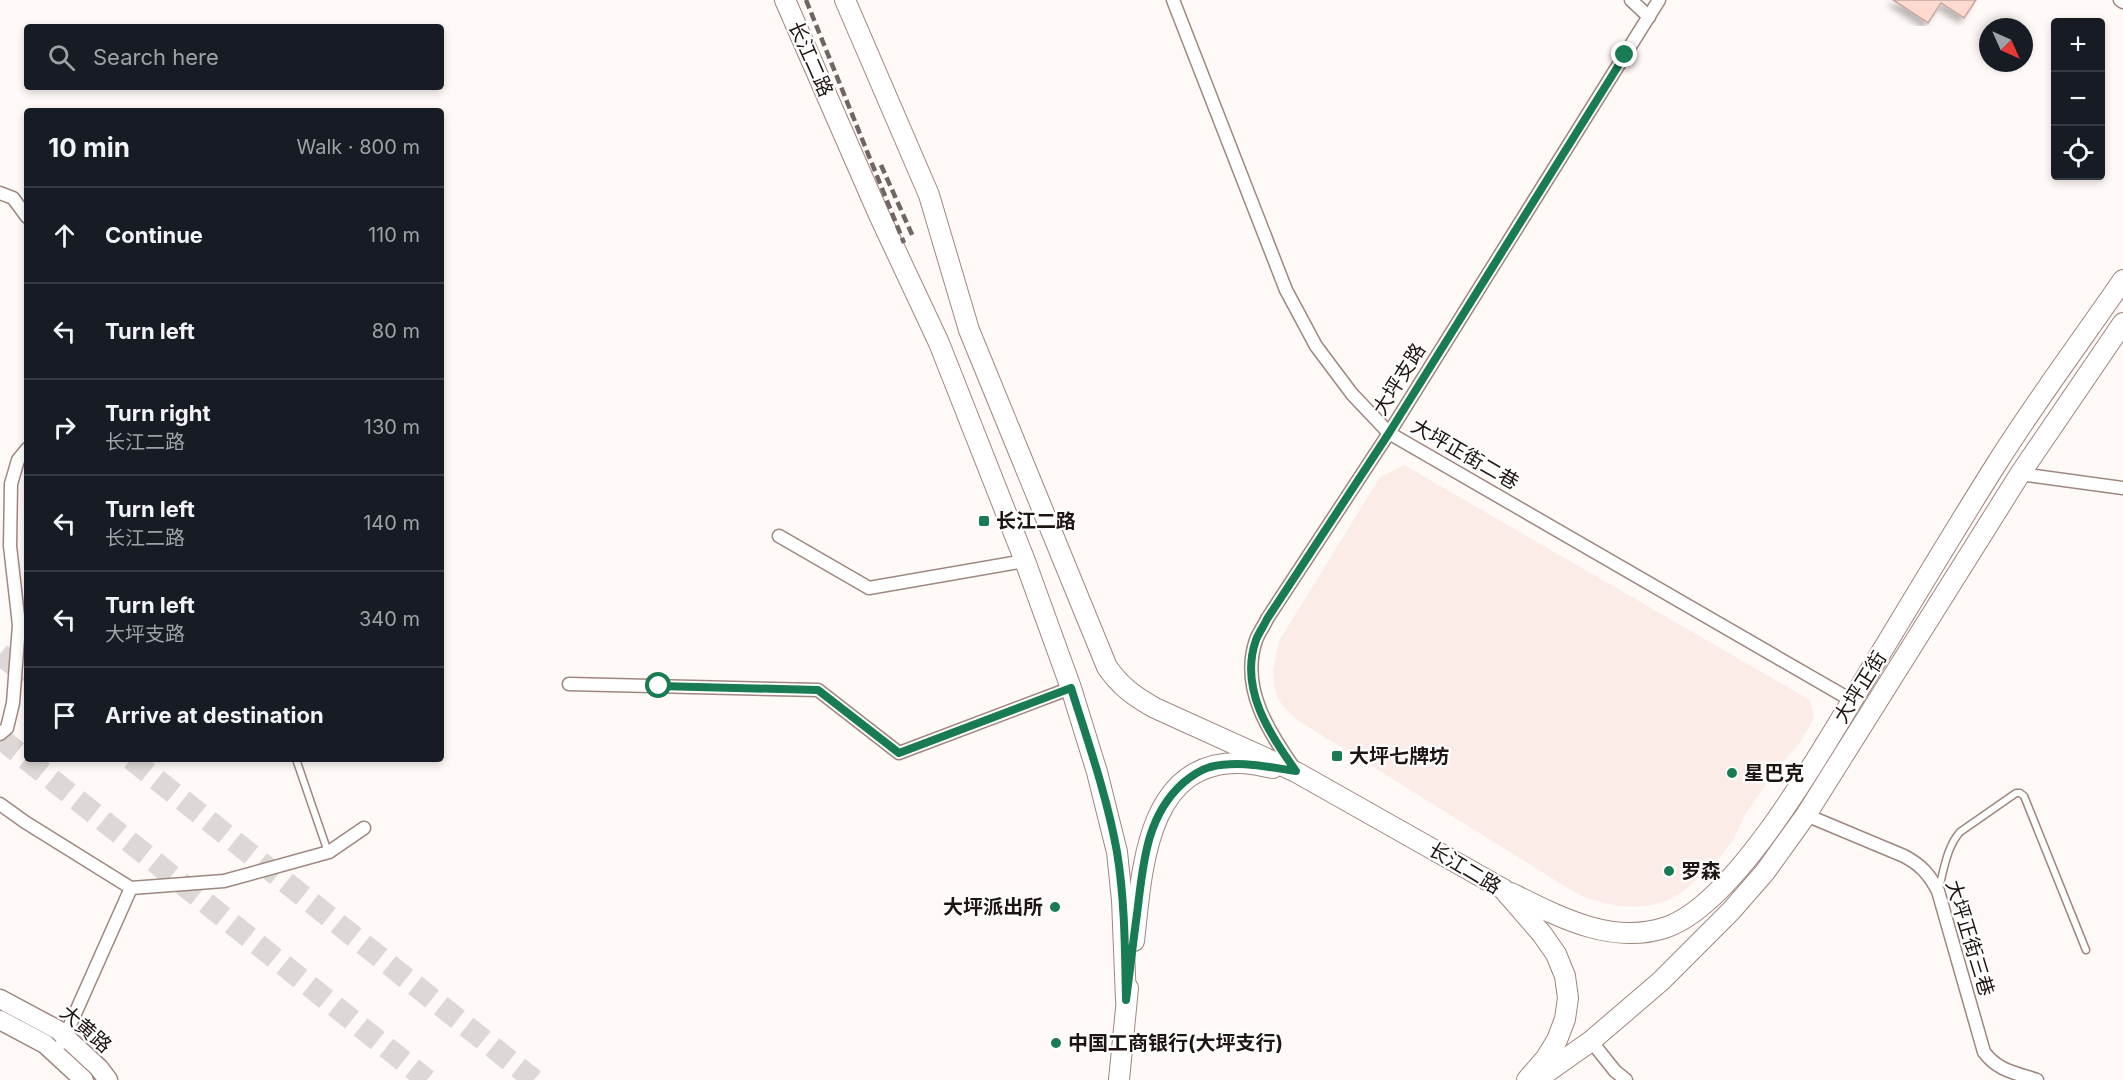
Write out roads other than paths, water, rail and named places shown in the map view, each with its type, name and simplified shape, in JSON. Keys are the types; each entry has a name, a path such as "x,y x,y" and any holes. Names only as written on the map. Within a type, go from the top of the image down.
{"main road":[{"name":"长江二路","path":"785,0 879,216 939,343 1025,561 1071,688 1097,772 1117,852 1122,900 1126,1000"},
{"name":"长江二路","path":"845,0 929,195 969,330 1107,668 1119,684 1155,708 1296,771 1503,889 1556,954 1565,976 1568,998 1565,1019 1557,1040 1546,1058 1527,1080"},
{"name":"大坪正街","path":"1503,889 1564,919 1604,931 1648,932 1669,926 1689,916 1710,899 1762,838 1787,804 1999,460 2123,280"},
{"name":"大坪正街","path":"1536,1080 1591,1041 1661,981 1731,911 1765,872 1806,814 2020,474 2123,323"},
{"name":"长江二路","path":"1119,1080 1126,1000 1144,858 1152,829 1161,809 1174,791 1189,778 1207,768 1241,763 1296,771"},
{"name":"大黄路","path":"0,999 58,1029 99,1068 108,1080"},
{"name":"大黄路","path":"0,1020 45,1044 84,1080"}],"street":[{"name":"大坪正街二巷","path":"1173,0 1286,290 1316,346 1352,394 1389,433 1851,700"},
{"path":"1631,0 1649,17 1670,0"},
{"name":"大坪支路","path":"1296,771 1273,738 1257,703 1252,660 1256,639 1389,433 1659,0"},
{"path":"0,193 13,198 24,213"},
{"path":"0,734 7,728 13,703 19,625 10,546 11,484 18,460 24,453"},
{"path":"2020,474 2123,488"},
{"path":"779,536 869,588 1025,561"},
{"path":"569,684 818,690 899,753 1071,688"},
{"path":"0,804 130,888 224,881 329,852 364,828"},
{"name":"大坪正街三巷","path":"1806,814 1919,865 1930,876 1938,891 1984,1052 1999,1074 2037,1080"},
{"path":"55,1054 66,1037 130,888"},
{"path":"1591,1041 1615,1071 1626,1080"}],"lane":[{"path":"297,762 329,852"},
{"path":"1938,891 1950,846 1960,832 2016,793 2020,793 2024,796 2086,950"}],"tunnel":[{"path":"0,654 24,674"},
{"path":"0,738 24,757"},
{"path":"30,762 427,1080"},
{"path":"135,762 534,1080"}],"railway":[{"path":"806,0 904,243"},
{"path":"881,165 914,239"}],"place":[{"name":"长江二路","path":"984,521"},
{"name":"大坪七牌坊","path":"1337,756"},
{"name":"星巴克","path":"1732,773"},
{"name":"罗森","path":"1669,871"},
{"name":"大坪派出所","path":"1055,907"},
{"name":"中国工商银行(大坪支行)","path":"1056,1043"}]}
